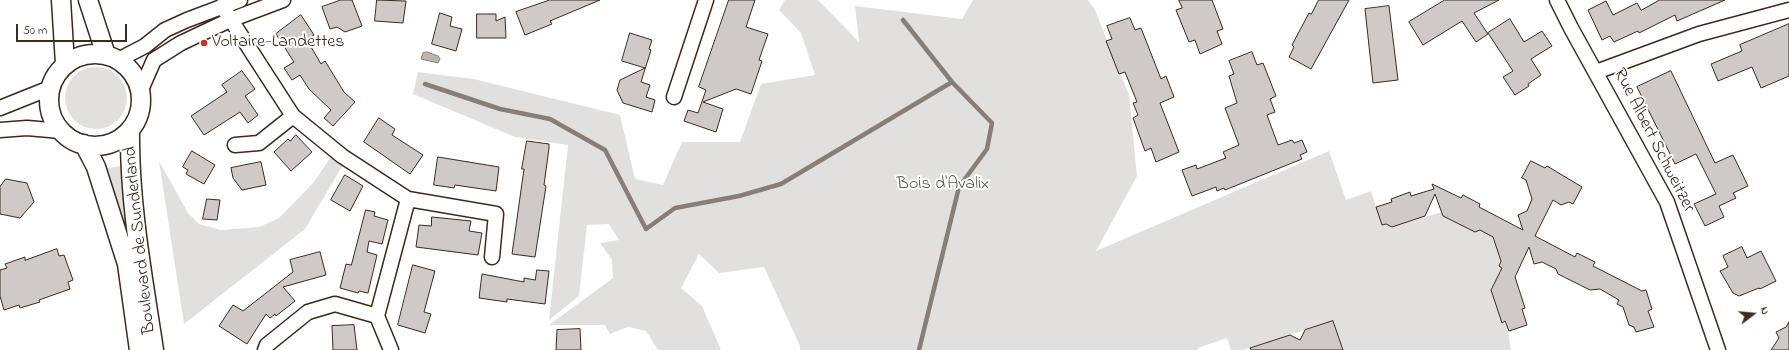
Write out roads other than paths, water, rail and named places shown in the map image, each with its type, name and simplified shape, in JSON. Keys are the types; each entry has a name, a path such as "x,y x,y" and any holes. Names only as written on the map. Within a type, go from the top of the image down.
{"main road":[{"path":"61,0 65,64"},
{"path":"88,0 112,57 133,74 140,92 139,112 130,130 109,144 96,146 84,144 72,139 61,131 53,118 49,104 50,88 56,75 65,64 77,57 91,54 112,57"},
{"name":"Boulevard de Sunderland","path":"130,130 130,159 154,350"},
{"name":"Boulevard de Sunderland","path":"84,144 96,167 127,264 139,350"}],"street":[{"path":"112,57 146,46 165,30 240,0"},
{"path":"140,92 154,60 181,43 230,20 268,3 284,0"},
{"path":"674,97 706,0"},
{"name":"Rue Albert Schweitzer","path":"1557,0 1667,202 1718,350"},
{"path":"222,6 293,116 342,156 408,199 496,214 492,257"},
{"path":"1596,72 1699,34 1789,10"},
{"path":"0,108 50,88"},
{"path":"235,145 259,143 293,116"},
{"path":"0,130 26,128 61,131"},
{"path":"391,350 377,316 408,199"},
{"path":"265,350 267,345 308,312 335,304 377,316"}],"waterway":[{"path":"903,20 952,82"},
{"path":"425,84 500,109 550,119 605,150 646,229 675,208 739,196 781,184 952,82 992,123 987,149 959,187 919,350"}],"place":[{"name":"Voltaire-Landettes","path":"204,43"}],"park label":[{"name":"Bois d'Avalix","path":"943,185"}]}
